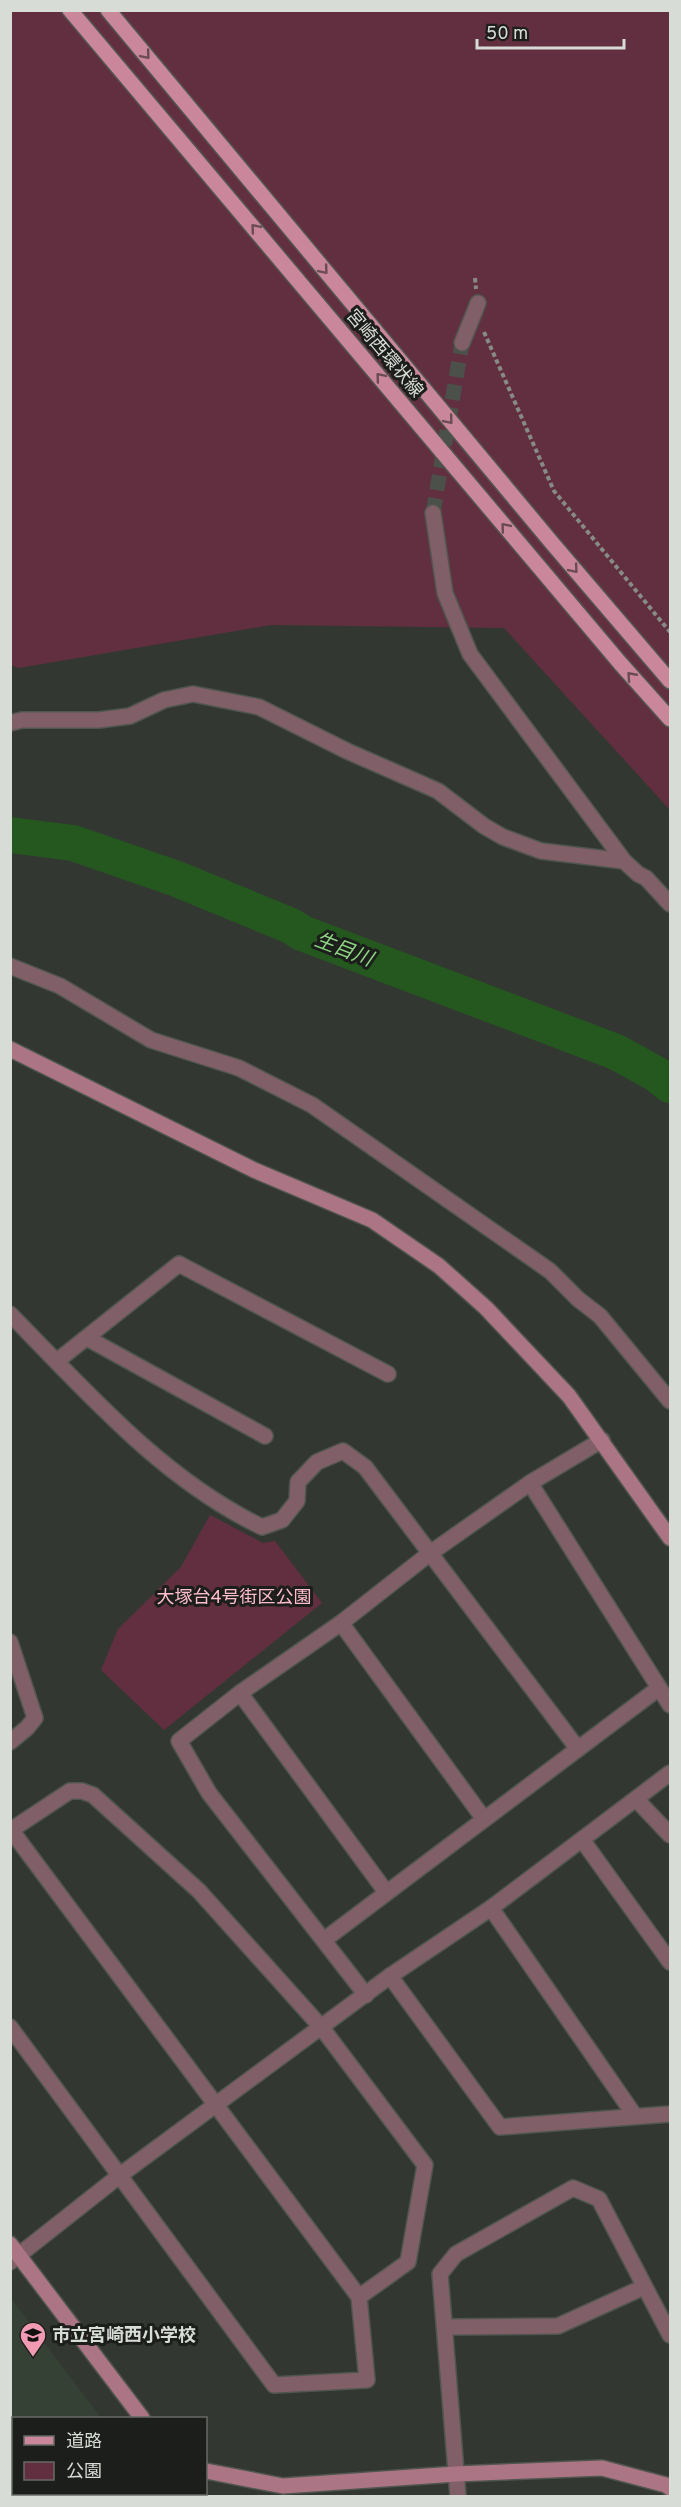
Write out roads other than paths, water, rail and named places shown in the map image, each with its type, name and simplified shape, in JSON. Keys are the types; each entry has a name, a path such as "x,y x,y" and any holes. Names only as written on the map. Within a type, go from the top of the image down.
{"main road":[{"name":"宮崎西環状線","path":"70,10 620,663 670,719"},
{"name":"宮崎西環状線","path":"108,10 613,616 670,681"}],"street":[{"path":"462,343 478,303"},
{"path":"433,513 445,593 470,654 624,861 646,878 670,904"},
{"path":"10,723 22,720 99,720 130,716 164,699 193,694 259,707 347,751 438,790 484,826 503,837 541,851 624,861"},
{"path":"10,966 60,986 151,1040 239,1068 312,1105 550,1271 600,1316 670,1401"},
{"path":"10,1049 254,1170 372,1220 439,1266 486,1308 569,1396 670,1538"},
{"path":"57,1360 179,1264 388,1374"},
{"path":"10,1314 148,1450 184,1481 227,1510 262,1527 282,1520 297,1501 298,1482 317,1462 342,1451 365,1467 578,1749"},
{"path":"87,1338 265,1436"},
{"path":"366,1995 209,1794 179,1741 240,1693 341,1623 429,1554 530,1484 602,1440"},
{"path":"530,1484 670,1705"},
{"path":"341,1623 484,1820"},
{"path":"10,1641 34,1718 27,1728 10,1742"},
{"path":"324,1940 659,1688"},
{"path":"240,1693 386,1892"},
{"path":"141,2417 13,2254 390,1976 491,1908 583,1841 670,1773"},
{"path":"10,2027 274,2385 367,2380 359,2297 11,1830 70,1791 82,1791 93,1796 199,1891 322,2028 425,2165 408,2262 359,2297"},
{"path":"636,1799 670,1835"},
{"path":"583,1841 670,1962"},
{"path":"491,1908 635,2116"},
{"path":"390,1976 500,2127 670,2114"},
{"path":"458,2496 440,2274 456,2254 573,2188 599,2199 670,2334"},
{"path":"446,2327 558,2326 644,2287"},
{"path":"207,2471 282,2486 456,2474 603,2468 670,2488"}],"waterway":[{"name":"生目川","path":"10,835 73,843 177,879 291,926 302,933 616,1052 656,1074 670,1085"}],"tunnel":[{"path":"433,513 462,343"}],"place":[{"name":"市立宮崎西小学校","path":"33,2358"}],"park label":[{"name":"大塚台4号街区公園","path":"234,1597"}]}
